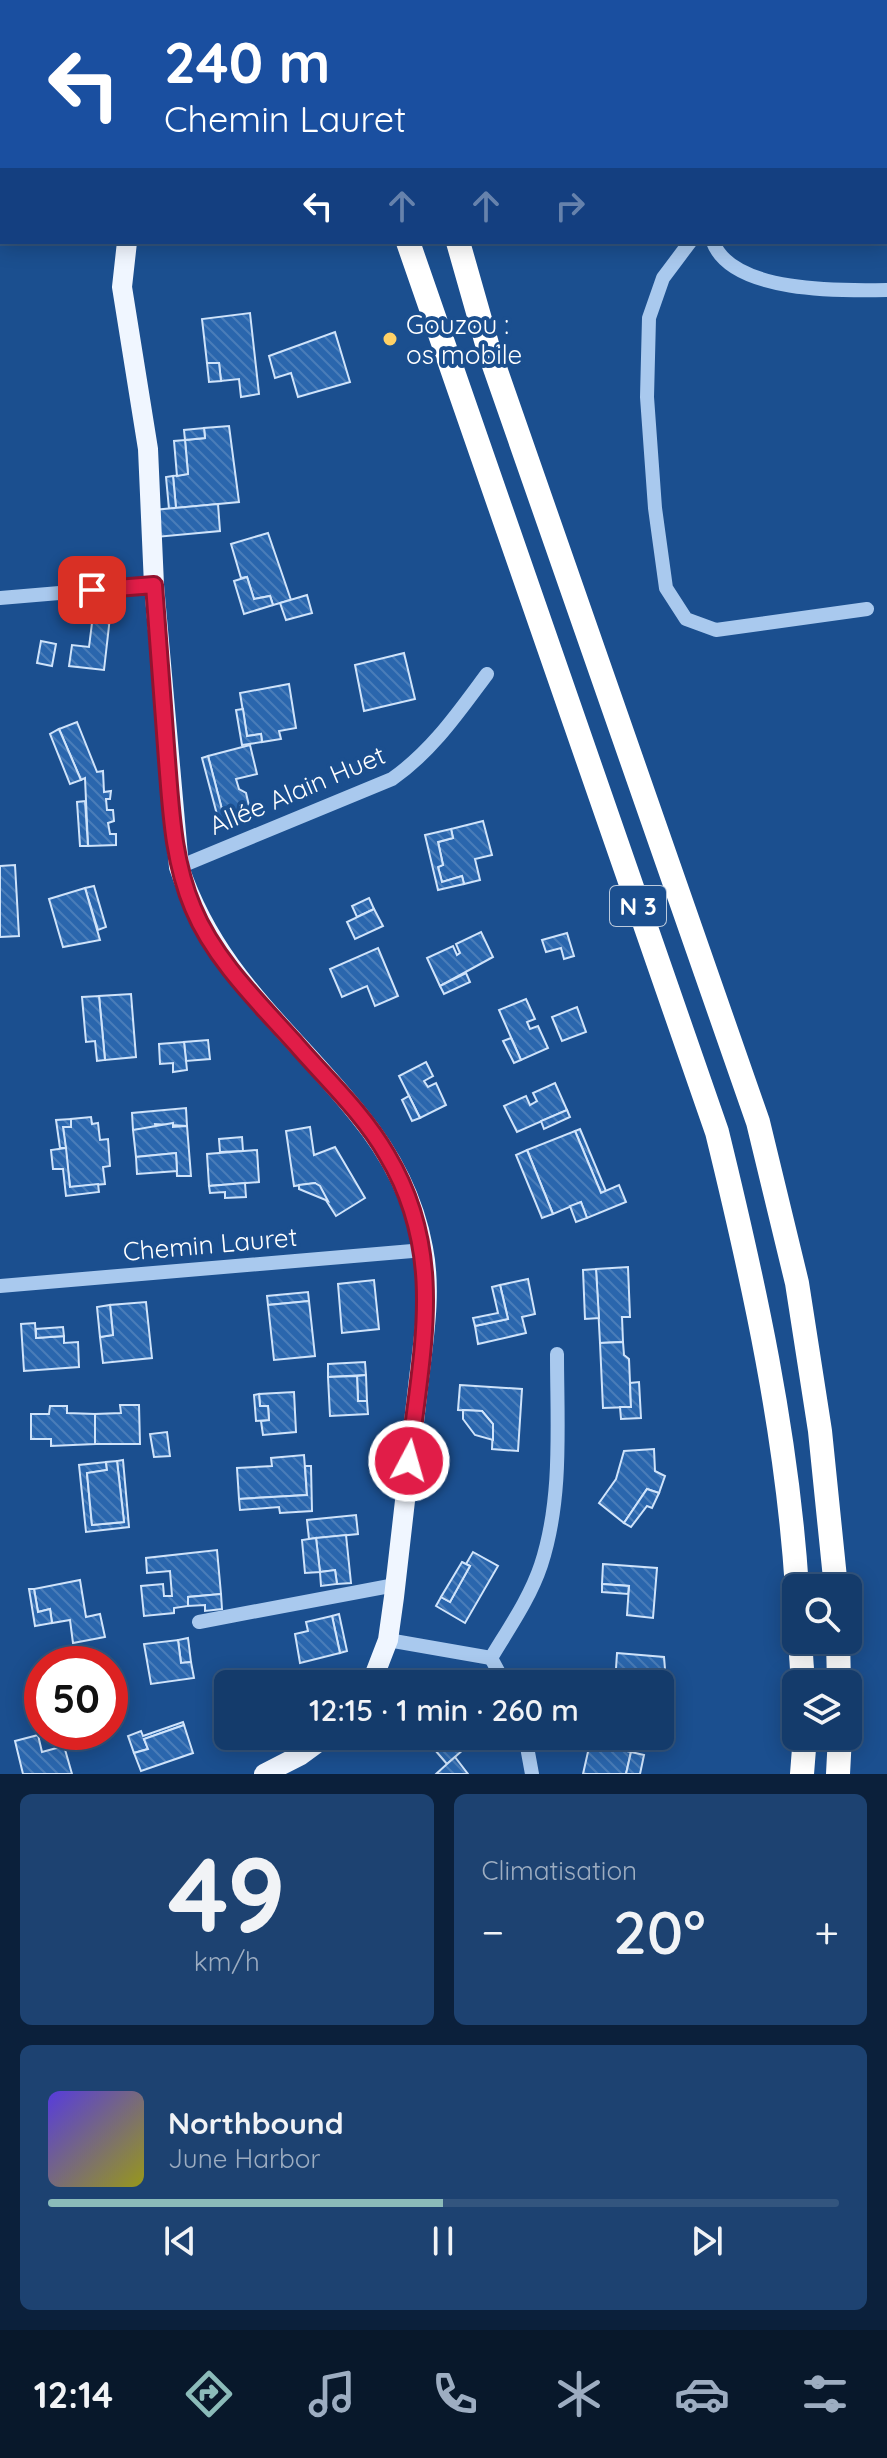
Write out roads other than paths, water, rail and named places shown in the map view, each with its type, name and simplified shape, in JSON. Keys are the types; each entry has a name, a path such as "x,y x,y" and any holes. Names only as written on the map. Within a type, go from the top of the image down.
{"highway":[{"name":"N 3","path":"409,244 717,1132 753,1278 780,1427 796,1574"},
{"name":"N 3","path":"459,244 494,366 758,1122 797,1283 820,1431 835,1574"},
{"path":"802,1774 804,1750"},
{"path":"838,1774 839,1750"}],"main road":[{"path":"127,244 122,287 148,449 154,585 179,867 193,910 220,956 358,1114 387,1154 410,1199 424,1250 427,1306 388,1640 376,1670"},
{"path":"264,1774 308,1750"}],"street":[{"path":"688,244 663,278 649,318 647,397 655,508 666,588 686,619 716,630 867,609"},
{"path":"714,244 718,255 731,264 769,281 826,292 887,290"},
{"path":"0,598 154,585"},
{"name":"Allée Alain Huet","path":"179,867 392,779 415,763 442,735 487,674"},
{"name":"Chemin Lauret","path":"0,1286 424,1250"},
{"path":"491,1658 518,1615 541,1566 552,1518 557,1354"},
{"path":"199,1622 395,1585"},
{"path":"388,1640 491,1658"},
{"path":"491,1658 497,1670"},
{"path":"528,1750 532,1774"}],"place":[{"name":"Gouzou : os mobile","path":"390,339"}]}
